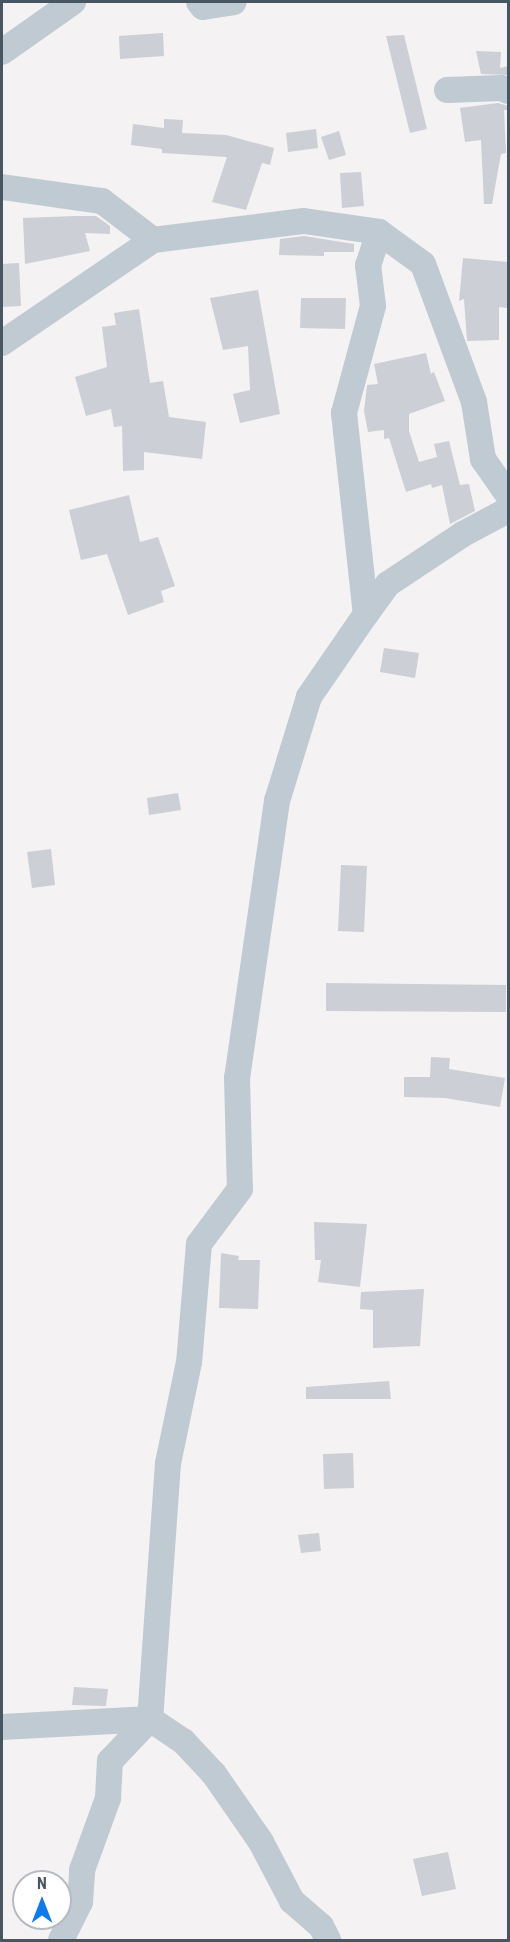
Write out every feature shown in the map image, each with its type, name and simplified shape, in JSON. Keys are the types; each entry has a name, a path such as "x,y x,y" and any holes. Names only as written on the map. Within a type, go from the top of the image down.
{"street":[{"path":"2,52 73,2"},
{"path":"199,2 203,6 234,2"},
{"path":"447,90 501,88 508,91"},
{"path":"2,187 102,201 153,240"},
{"path":"2,343 153,240 304,221 379,232 423,264 474,402 483,459 508,495"},
{"path":"366,614 344,413 373,306 369,265 379,232"},
{"path":"61,1941 80,1902 82,1870 108,1798 110,1761 150,1719 168,1463 189,1362 200,1244 240,1189 237,1078 277,801 309,697 388,584 463,534 508,510"},
{"path":"2,1727 150,1719 183,1741 214,1774 261,1842 292,1901 321,1926 328,1941"}],"building":[{"path":"163,33 164,56 120,59 119,36"},
{"path":"404,35 427,129 410,133 386,36"},
{"path":"476,51 501,52 500,68 508,66 508,75 481,74"},
{"path":"498,103 508,106 508,110 504,110 506,153 501,154 492,204 484,204 481,140 465,142 460,108"},
{"path":"164,119 183,120 182,133 226,135 274,148 270,165 262,163 246,210 212,202 227,157 162,153 162,149 131,145 133,124 164,128"},
{"path":"316,129 318,148 288,152 286,133"},
{"path":"339,131 346,155 329,160 321,137"},
{"path":"361,172 364,206 342,208 340,173"},
{"path":"96,216 110,226 110,234 85,233 90,251 25,264 23,218"},
{"path":"304,236 354,244 354,252 324,252 324,256 279,255 280,239"},
{"path":"463,258 508,262 508,308 499,307 499,340 467,341 464,299 459,301"},
{"path":"19,263 21,306 2,307 2,264"},
{"path":"258,290 280,414 240,423 233,394 250,390 248,346 223,350 210,298"},
{"path":"301,298 346,298 345,329 300,328"},
{"path":"139,309 150,383 163,381 169,417 206,422 202,459 144,452 144,470 123,471 122,426 114,427 111,409 86,416 75,377 107,367 102,327 116,325 114,313"},
{"path":"426,353 431,374 434,372 445,401 409,414 409,431 419,462 437,457 434,444 449,441 460,485 469,484 475,511 450,524 442,485 432,488 431,484 406,492 389,438 384,439 384,430 368,432 364,411 367,385 378,384 374,364"},
{"path":"129,495 140,542 158,537 175,586 161,591 164,602 128,615 107,554 81,560 69,510"},
{"path":"384,648 419,653 415,678 380,672"},
{"path":"178,793 181,810 149,815 147,798"},
{"path":"51,849 55,885 32,888 27,852"},
{"path":"341,865 367,866 364,932 338,931"},
{"path":"326,983 506,985 506,1012 326,1011"},
{"path":"431,1057 450,1058 449,1069 505,1078 500,1107 445,1098 404,1097 404,1077 430,1077"},
{"path":"314,1222 367,1224 360,1287 318,1282 321,1260 315,1260"},
{"path":"221,1253 239,1256 238,1260 260,1260 258,1309 219,1308"},
{"path":"424,1289 420,1346 373,1348 373,1310 360,1309 361,1292"},
{"path":"389,1381 391,1399 306,1399 306,1387"},
{"path":"353,1453 354,1488 324,1489 323,1454"},
{"path":"319,1533 321,1551 301,1553 298,1535"},
{"path":"74,1687 108,1689 106,1706 72,1705"},
{"path":"448,1852 456,1889 422,1896 413,1859"}]}
